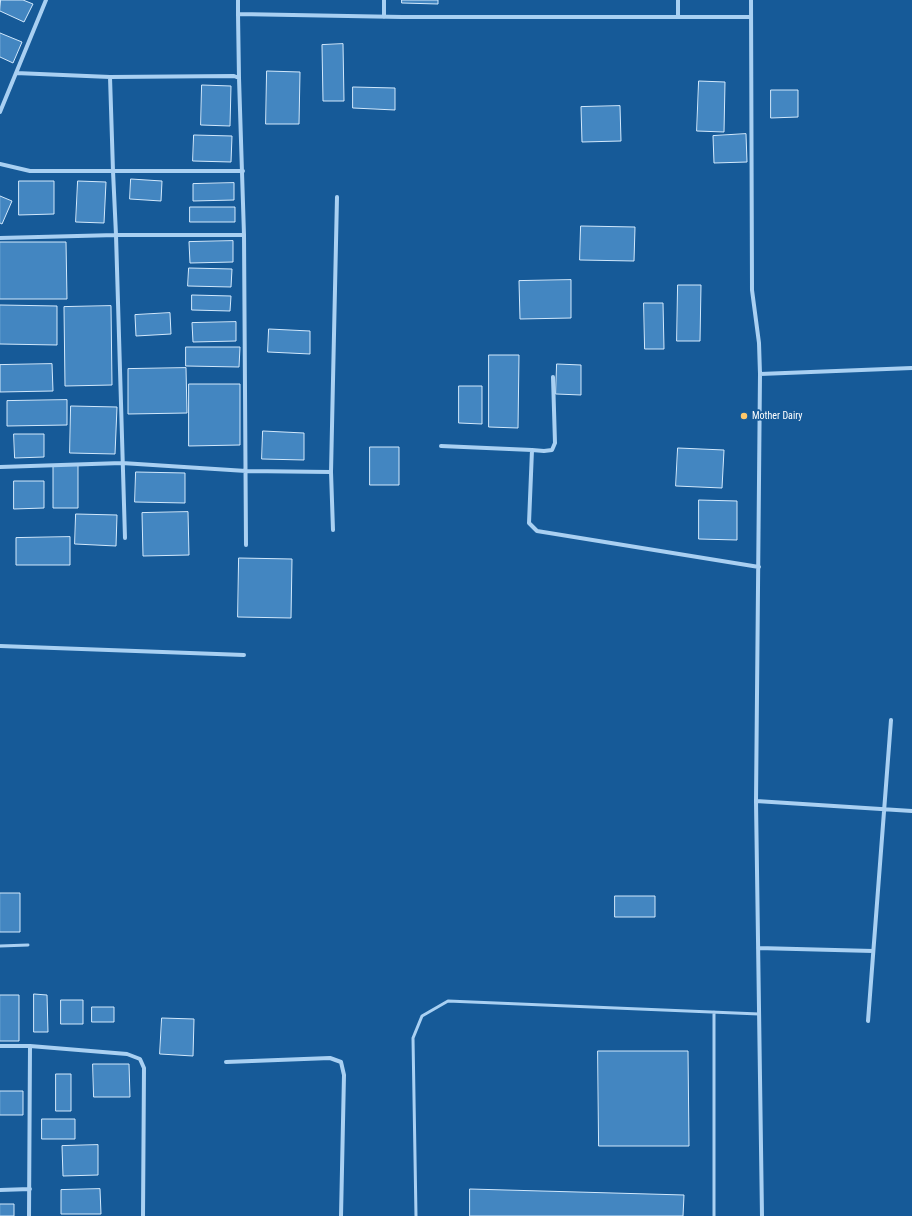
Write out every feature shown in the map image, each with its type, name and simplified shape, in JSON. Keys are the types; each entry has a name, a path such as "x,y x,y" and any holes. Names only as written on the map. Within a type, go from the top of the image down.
{"street":[{"path":"0,112 46,0"},
{"path":"238,0 244,235 246,545"},
{"path":"384,0 384,17"},
{"path":"678,0 678,17"},
{"path":"750,0 752,290 760,374 756,801 762,1216"},
{"path":"238,14 384,17 750,17"},
{"path":"16,73 110,77 234,76 240,78"},
{"path":"110,77 125,538"},
{"path":"0,164 30,171 243,171"},
{"path":"333,530 331,472 337,197"},
{"path":"0,238 116,235 244,235"},
{"path":"760,374 912,368"},
{"path":"441,446 532,450 544,452 552,450 555,443 554,377"},
{"path":"532,450 529,523 537,531 759,567"},
{"path":"0,467 122,463 246,471 331,472"},
{"path":"0,646 244,655"},
{"path":"868,1021 891,720"},
{"path":"756,801 912,811"},
{"path":"758,948 873,951"},
{"path":"0,1046 30,1046 127,1054 140,1059 144,1068 144,1216"},
{"path":"29,1216 30,1046"},
{"path":"226,1062 330,1058 341,1062 344,1075 341,1216"},
{"path":"0,1190 30,1189"}],"lane":[{"path":"0,946 28,945"},
{"path":"416,1216 413,1038 422,1016 448,1001 759,1014"},
{"path":"714,1012 714,1216"}],"building":[{"path":"1,0 23,0 33,4 24,22 0,11"},
{"path":"402,0 438,0 438,4 402,3"},
{"path":"0,33 22,42 13,63 0,57"},
{"path":"343,44 344,101 323,101 322,45"},
{"path":"267,71 300,72 299,124 266,124"},
{"path":"699,81 725,82 724,132 697,131"},
{"path":"202,85 231,86 230,126 201,125"},
{"path":"353,87 395,88 395,110 353,108"},
{"path":"771,90 798,90 798,117 771,118"},
{"path":"620,106 621,141 582,142 581,107"},
{"path":"746,134 747,162 714,163 713,136"},
{"path":"194,135 232,136 231,162 193,161"},
{"path":"131,179 162,181 161,201 130,199"},
{"path":"19,181 54,181 54,214 19,215"},
{"path":"78,181 106,182 104,223 76,222"},
{"path":"234,183 234,200 193,201 193,184"},
{"path":"0,196 12,201 2,224 0,223"},
{"path":"190,207 235,207 235,222 190,222"},
{"path":"581,226 635,227 634,261 580,260"},
{"path":"233,241 233,262 190,263 189,242"},
{"path":"0,242 66,242 67,299 0,299"},
{"path":"189,268 232,269 231,287 188,286"},
{"path":"571,280 571,318 520,319 519,281"},
{"path":"678,285 701,285 700,341 677,341"},
{"path":"192,295 231,296 230,311 192,310"},
{"path":"644,303 663,303 664,349 645,349"},
{"path":"0,305 57,306 57,345 0,344"},
{"path":"111,306 112,385 65,386 64,307"},
{"path":"170,313 171,334 136,336 135,315"},
{"path":"236,322 236,341 193,342 192,323"},
{"path":"269,329 310,331 310,354 268,352"},
{"path":"186,347 240,347 239,367 186,366"},
{"path":"489,355 519,355 518,428 489,427"},
{"path":"52,364 53,391 0,392 0,365"},
{"path":"557,364 581,365 581,395 556,394"},
{"path":"186,368 187,413 128,414 128,369"},
{"path":"189,384 240,384 240,445 189,446"},
{"path":"459,386 482,386 482,424 459,423"},
{"path":"67,400 67,425 7,426 7,401"},
{"path":"71,406 117,407 115,454 70,453"},
{"path":"263,431 304,433 304,460 262,459"},
{"path":"14,434 44,434 44,457 15,458"},
{"path":"370,447 399,447 399,485 370,485"},
{"path":"678,448 724,450 722,488 676,486"},
{"path":"78,465 78,508 53,508 53,466"},
{"path":"136,472 185,473 185,503 135,502"},
{"path":"14,481 44,481 44,508 14,509"},
{"path":"699,500 737,501 737,540 699,539"},
{"path":"188,512 189,555 143,556 142,513"},
{"path":"76,514 117,515 116,546 75,544"},
{"path":"70,537 70,565 16,565 16,538"},
{"path":"239,558 292,559 291,618 238,617"},
{"path":"0,893 20,893 20,932 0,932"},
{"path":"615,896 655,896 655,917 615,917"},
{"path":"34,994 47,995 48,1032 34,1032"},
{"path":"0,995 19,995 19,1041 0,1041"},
{"path":"61,1000 83,1000 83,1024 61,1024"},
{"path":"92,1007 114,1007 114,1022 92,1022"},
{"path":"162,1018 194,1019 193,1056 160,1054"},
{"path":"598,1051 688,1051 689,1146 599,1146"},
{"path":"93,1064 129,1064 130,1097 94,1097"},
{"path":"56,1074 71,1074 71,1111 56,1111"},
{"path":"0,1091 23,1091 23,1115 0,1115"},
{"path":"42,1119 75,1119 75,1139 42,1139"},
{"path":"98,1145 98,1175 63,1176 62,1146"},
{"path":"100,1189 101,1214 61,1214 61,1190"},
{"path":"470,1189 684,1195 683,1216 470,1216"},
{"path":"0,1204 14,1204 14,1216 0,1216"}],"place":[{"name":"Mother Dairy","path":"744,416"}]}
